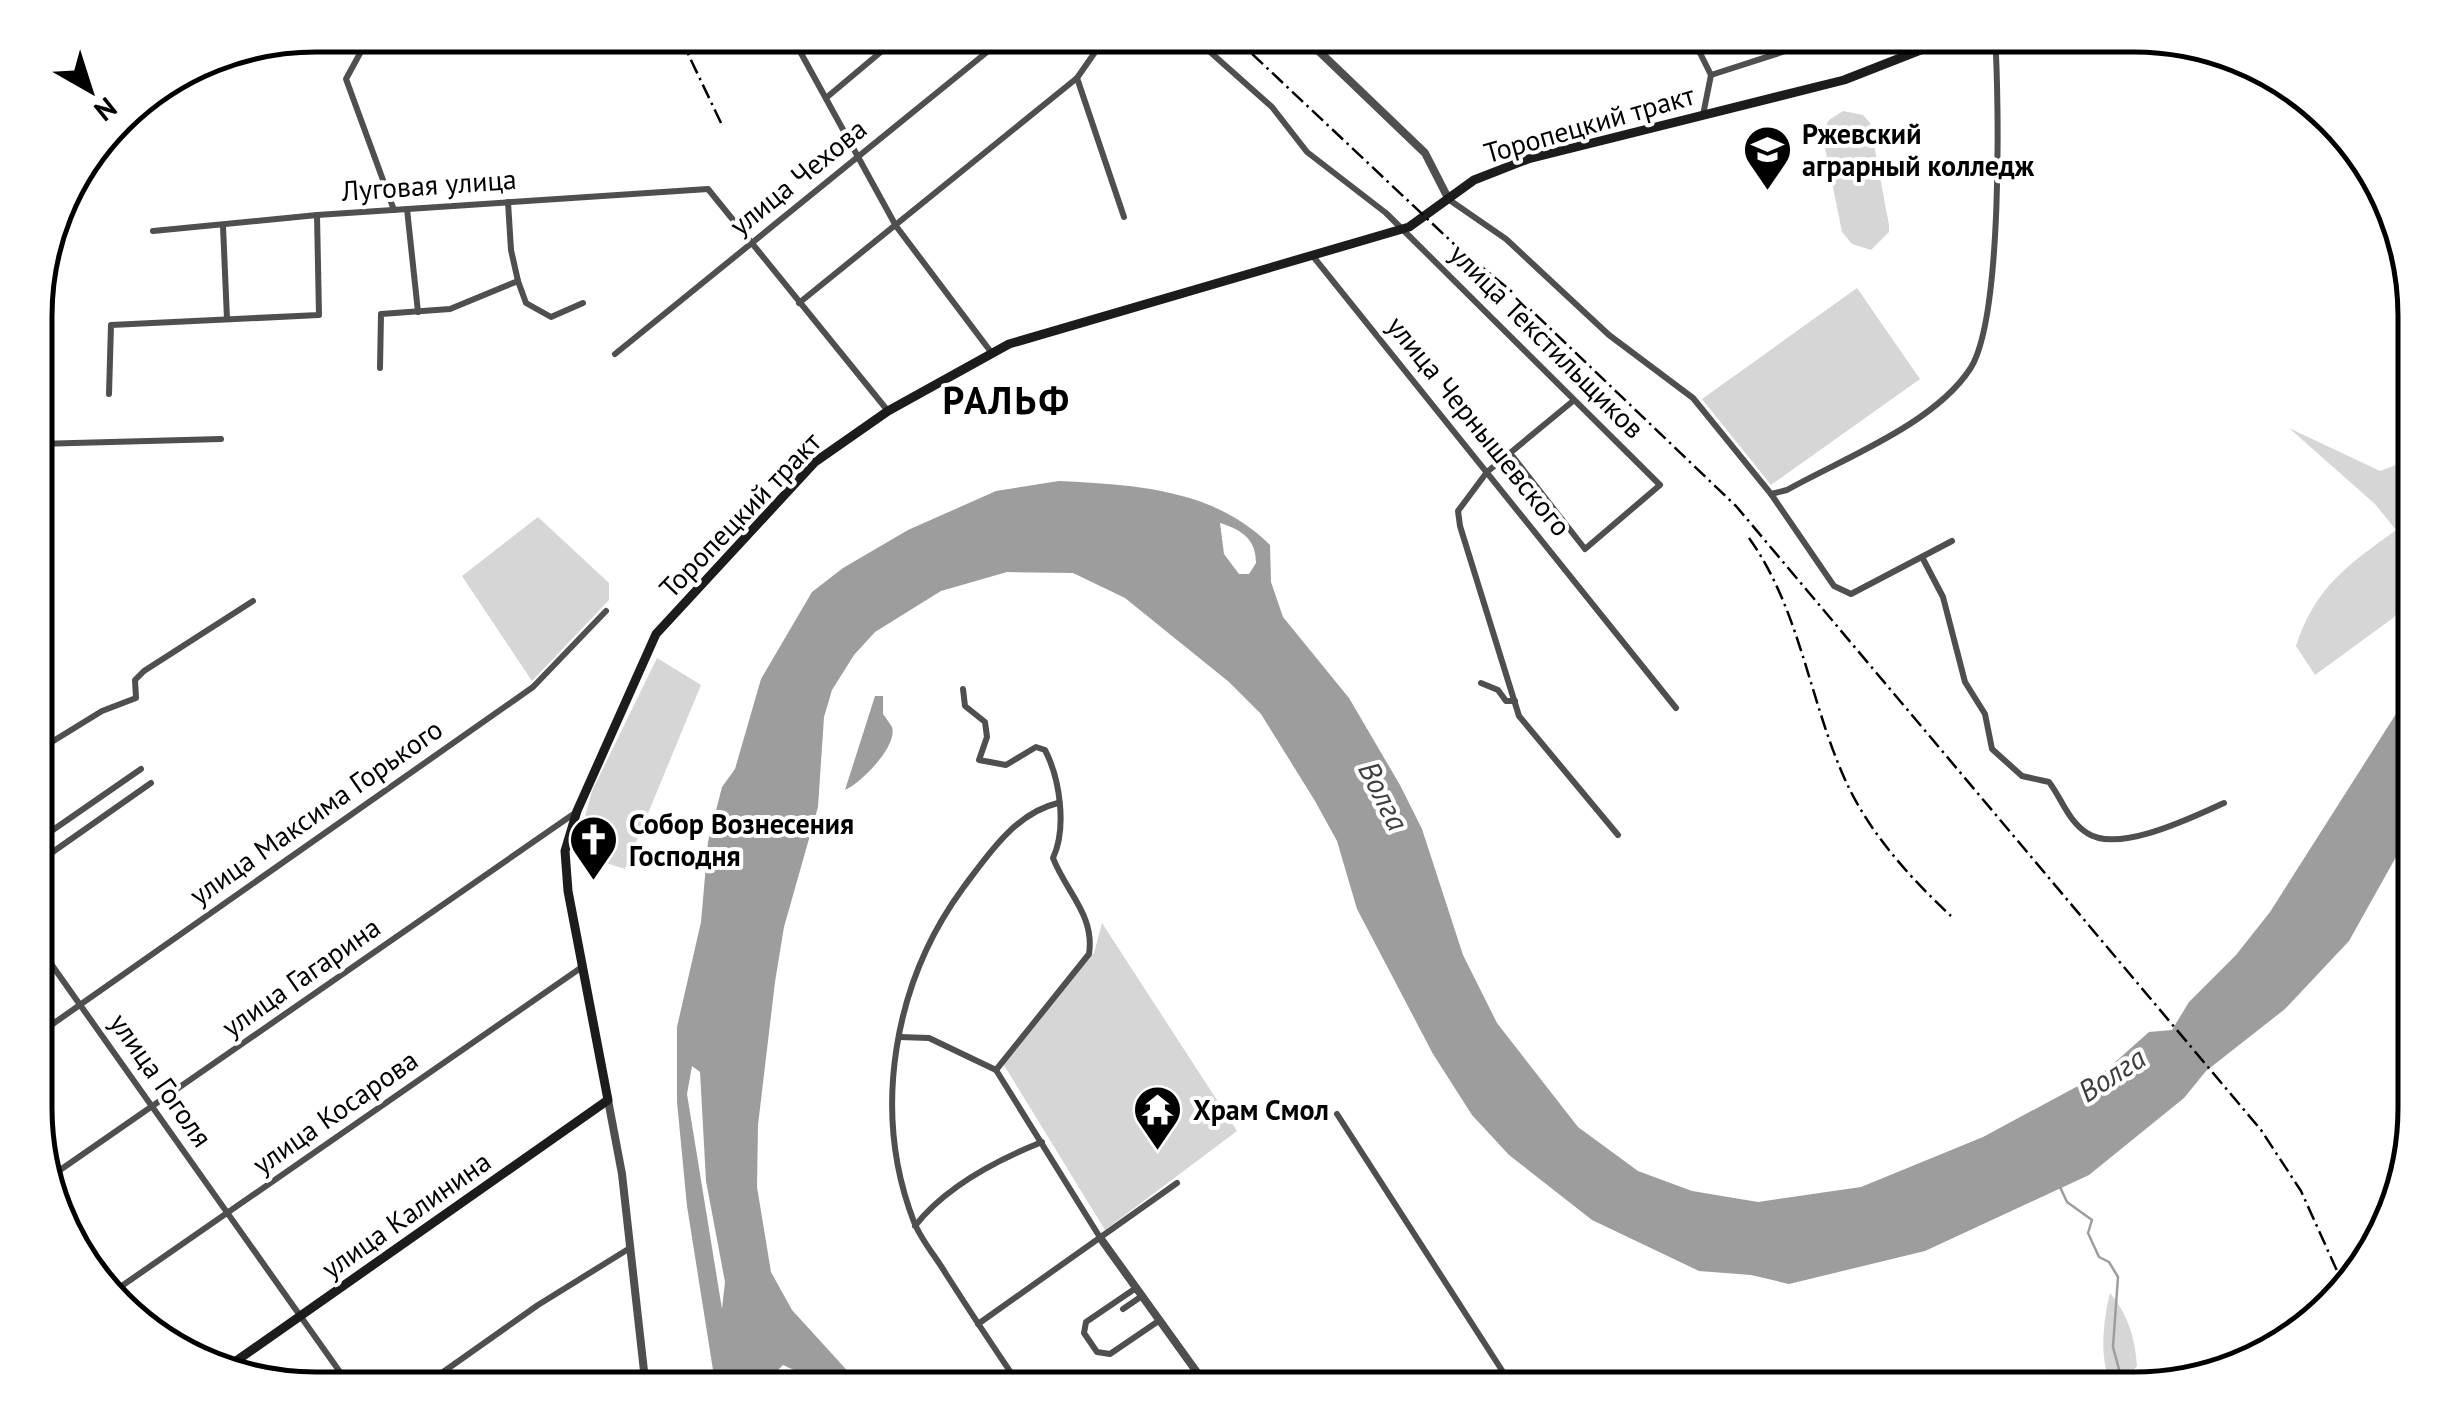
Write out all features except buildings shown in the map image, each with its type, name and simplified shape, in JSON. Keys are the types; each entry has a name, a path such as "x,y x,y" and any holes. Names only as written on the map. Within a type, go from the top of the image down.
{"main road":[{"name":"Торопецкий тракт","path":"608,1100 565,851 577,811 656,634 815,462 888,411 991,352 1402,230 1474,180 1528,159 1844,80 1915,52"},
{"name":"улица Калинина","path":"239,1360 608,1100"}],"street":[{"path":"1320,52 1425,153 1448,198 1506,239 1609,335 1692,398 1771,494 1834,586 1851,594 1952,541"},
{"path":"1700,52 1711,75 1703,115"},
{"path":"1711,75 1782,52"},
{"path":"1771,494 1787,490 1922,417 1972,368 1986,310 2001,127 1995,52"},
{"path":"360,53 346,79 394,210"},
{"path":"801,53 896,226 991,352"},
{"path":"826,98 880,53"},
{"name":"улица Чехова","path":"614,354 987,53"},
{"path":"799,302 1077,78 1095,53"},
{"name":"улица Текстильщиков","path":"1211,53 1272,107 1307,152 1402,230 1660,485 1585,549 1510,453"},
{"path":"1077,78 1124,217"},
{"name":"Луговая улица","path":"154,231 317,214 708,189 749,245"},
{"path":"508,202 518,281 526,303 551,316 582,302"},
{"path":"407,209 418,312"},
{"path":"109,394 111,324 319,315 317,214"},
{"path":"223,226 227,319"},
{"path":"749,245 888,411"},
{"name":"улица Чернышевского","path":"1312,256 1676,708"},
{"path":"380,368 382,314 450,309 518,281"},
{"path":"1572,401 1487,472 1458,511 1519,716 1618,835"},
{"path":"52,444 221,439"},
{"path":"1922,556 1943,597 1965,682 1985,714 1992,749 2022,776 2049,782 2074,822 2088,834 2124,840 2224,803"},
{"path":"52,740 102,711 136,698 135,680 144,671 253,601"},
{"name":"улица Максима Горького","path":"52,1025 533,687 606,611"},
{"path":"1481,683 1498,690 1506,701 1516,701"},
{"path":"962,689 965,706 985,722 987,736 979,760 1006,765 1036,746 1045,750 1056,772 1060,843 1053,858 1088,922 1088,954 996,1070"},
{"path":"52,831 141,769"},
{"path":"52,852 151,783"},
{"path":"1010,1372 915,1226 898,1156 892,1069 916,974 939,921 998,843 1034,813 1058,803"},
{"name":"улица Гагарина","path":"60,1170 577,811"},
{"name":"улица Гоголя","path":"52,965 340,1372"},
{"name":"улица Косарова","path":"122,1286 582,967"},
{"path":"900,1037 929,1038 996,1070 1101,1239 1198,1372"},
{"path":"608,1100 631,1248 644,1372"},
{"path":"1337,1114 1503,1371"},
{"path":"915,1226 927,1210 968,1180 1008,1156 1042,1142"},
{"path":"978,1324 1177,1183"},
{"path":"443,1372 538,1305 631,1248"},
{"path":"1123,1309 1138,1292"},
{"path":"1138,1292 1086,1322 1084,1333 1097,1352 1116,1351 1160,1320"}],"shaded area":[{"path":"1843,111 1863,115 1870,123 1889,225 1889,232 1871,250 1852,244 1842,232 1822,133 1829,120"},
{"path":"1857,288 1920,379 1771,485 1702,399"},
{"path":"2289,428 2380,471 2398,464 2398,612 2315,675 2296,646 2313,608 2335,579 2396,530 2375,504"},
{"path":"538,517 609,583 609,600 532,681 462,576"},
{"path":"657,658 701,685 625,869 575,853 592,791"},
{"path":"1102,923 1237,1131 1105,1230 1002,1062 1094,953"},
{"path":"2110,1293 2132,1336 2137,1366 2132,1371 2107,1371 2104,1329"}],"water":[{"name":"Волга","path":"1059,481 1171,493 1224,512 1248,526 1270,545 1271,582 1283,617 1349,698 1400,785 1422,829 1463,955 1497,1023 1578,1127 1638,1171 1692,1191 1758,1202 1861,1187 1983,1137 2104,1072 2149,1032 2172,1030 2189,1002 2236,955 2270,912 2398,711 2398,853 2349,941 2285,1009 2206,1071 2184,1098 2089,1175 1925,1251 1789,1284 1751,1275 1699,1271 1592,1220 1509,1155 1472,1115 1433,1054 1357,909 1337,841 1315,801 1261,714 1229,682 1125,598 1073,573 1007,572 941,591 875,632 854,655 832,690 824,717 818,807 784,927 758,1125 757,1187 771,1272 792,1310 848,1372 795,1372 783,1365 776,1372 713,1372 687,1206 677,1102 677,1027 701,922 708,842 722,787 735,769 761,679 812,592 843,568 908,530 996,491","holes":["1220,523 1250,542 1255,555 1256,563 1249,574 1239,574 1224,554","692,1066 700,1072 706,1181 725,1282 722,1309 687,1094"]},
{"path":"875,696 883,696 883,714 892,727 892,735 877,763 845,790"}],"waterway":[{"path":"2060,1187 2067,1202 2092,1220 2088,1233 2099,1257 2109,1262 2118,1277 2113,1347 2119,1371"}],"railway":[{"path":"1251,52 1454,244 1511,291 1736,506 2261,1130 2301,1191 2339,1274"},
{"path":"687,53 722,125"},
{"path":"1749,538 1792,623 1831,745 1852,795 1890,851 1951,916"}],"place":[{"name":"Ржевский аграрный колледж","path":"1767,192"},
{"name":"Собор Вознесения Господня","path":"594,882"},
{"name":"Храм Смол","path":"1158,1152"}],"district":[{"name":"РАЛЬФ","path":"1007,401"}]}
